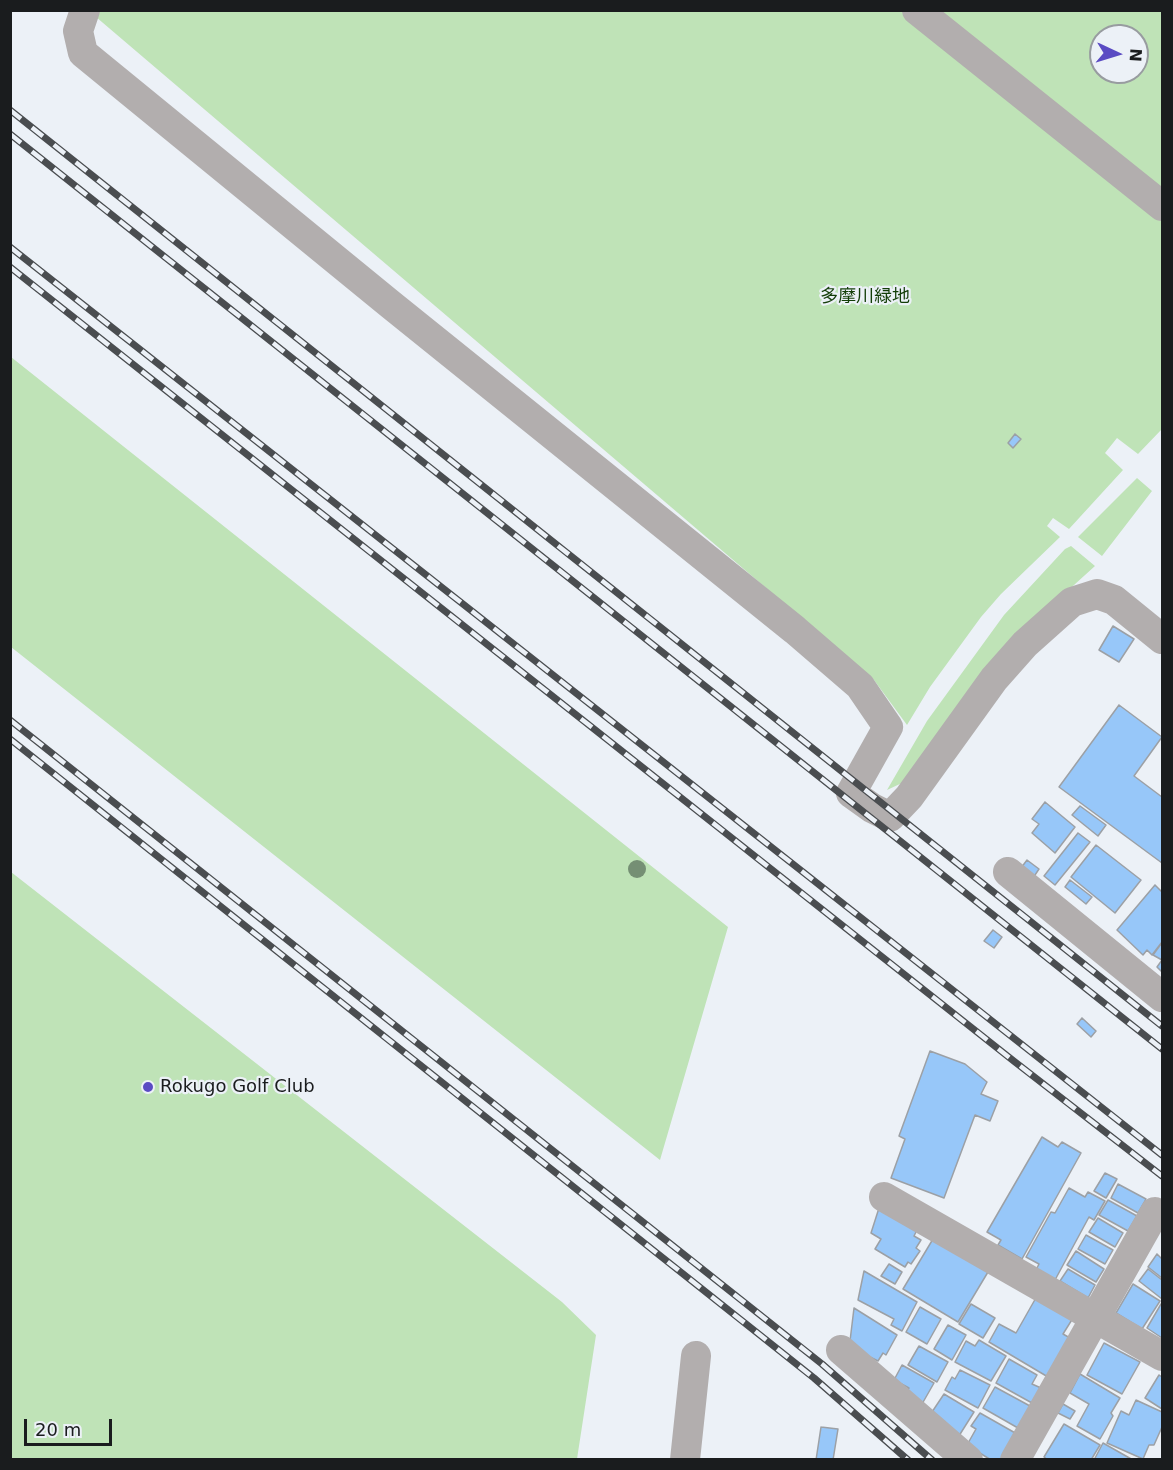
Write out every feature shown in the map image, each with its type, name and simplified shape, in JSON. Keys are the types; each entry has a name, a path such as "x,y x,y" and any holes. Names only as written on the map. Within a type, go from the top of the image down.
{"street":[{"path":"85,10 78,31 83,53 390,304 786,622 860,686 888,727 851,793 872,808 890,817 909,797 994,679 1025,644 1072,602 1097,594 1114,600 1157,635"},
{"path":"917,10 1162,206"},
{"path":"1008,872 1162,997"},
{"path":"884,1197 1162,1356"},
{"path":"1015,1460 1155,1212"},
{"path":"841,1350 969,1460"},
{"path":"685,1460 696,1356"}],"green space":[{"name":"多摩川緑地","path":"89,11 1162,11 1162,429 1138,454 1117,438 1105,453 1123,470 1069,529 1053,518 1047,526 1060,537 1001,594 981,617 930,687 907,725 874,680"},
{"path":"11,357 728,927 660,1160 11,647"},
{"path":"1137,478 1152,491 1102,556 1078,537"},
{"path":"1071,546 1095,566 1032,623 902,783 887,790 927,721 1004,615 1065,549"},
{"name":"Rokugo Golf Club","path":"11,872 562,1302 596,1335 577,1459 11,1459"}],"building":[{"path":"1015,434 1021,439 1013,448 1008,443"},
{"path":"1113,626 1134,639 1119,662 1099,650"},
{"path":"1119,705 1162,737 1134,776 1162,797 1162,863 1059,787"},
{"path":"1045,802 1075,827 1055,853 1032,833 1039,824 1032,819"},
{"path":"1080,806 1106,825 1098,836 1072,815"},
{"path":"1078,833 1090,842 1055,885 1044,876"},
{"path":"1096,845 1141,880 1115,913 1071,877"},
{"path":"1027,860 1039,869 1033,878 1021,868"},
{"path":"1070,880 1092,897 1086,904 1065,887"},
{"path":"1155,885 1162,892 1162,942 1152,955 1147,950 1143,955 1117,930"},
{"path":"993,930 1002,937 994,948 984,941"},
{"path":"1162,945 1162,960 1153,955"},
{"path":"1162,960 1162,972 1157,967"},
{"path":"1082,1018 1096,1031 1091,1037 1077,1024"},
{"path":"930,1051 965,1064 987,1082 981,1094 998,1101 990,1121 975,1115 944,1198 891,1178 905,1139 899,1136"},
{"path":"1042,1137 1058,1147 1062,1142 1081,1153 1022,1259 998,1245 1001,1240 987,1232"},
{"path":"1105,1173 1117,1179 1106,1198 1094,1191"},
{"path":"1118,1184 1146,1199 1138,1213 1111,1198"},
{"path":"1069,1188 1085,1197 1088,1192 1105,1201 1094,1220 1089,1217 1055,1280 1036,1270 1039,1264 1026,1257 1051,1212 1055,1213"},
{"path":"1108,1200 1137,1216 1128,1231 1099,1215"},
{"path":"879,1208 917,1230 914,1236 921,1240 916,1248 920,1251 911,1264 908,1262 905,1267 875,1249 881,1239 871,1233"},
{"path":"1098,1218 1123,1233 1115,1247 1089,1232"},
{"path":"1086,1235 1113,1250 1105,1264 1078,1249"},
{"path":"933,1239 988,1272 958,1322 903,1289"},
{"path":"1076,1251 1104,1269 1096,1282 1067,1265"},
{"path":"1157,1254 1162,1259 1162,1278 1148,1267"},
{"path":"889,1264 902,1272 895,1284 881,1276"},
{"path":"1068,1269 1095,1285 1088,1298 1060,1281"},
{"path":"1148,1269 1162,1280 1162,1299 1139,1281"},
{"path":"864,1271 917,1302 902,1331 891,1325 894,1319 858,1300"},
{"path":"1133,1284 1160,1301 1142,1329 1116,1313"},
{"path":"1037,1296 1073,1318 1063,1334 1070,1338 1048,1377 989,1342 999,1324 1016,1333"},
{"path":"971,1304 995,1318 983,1338 959,1324"},
{"path":"1162,1305 1162,1338 1147,1328"},
{"path":"920,1307 941,1319 927,1344 906,1332"},
{"path":"854,1308 897,1335 886,1355 883,1353 878,1361 858,1351 850,1341"},
{"path":"948,1325 966,1335 952,1360 934,1349"},
{"path":"979,1340 1006,1356 991,1381 955,1362 966,1341 975,1346"},
{"path":"1104,1343 1140,1362 1122,1394 1087,1375"},
{"path":"919,1346 948,1362 937,1382 908,1365"},
{"path":"1009,1359 1037,1375 1032,1384 1041,1388 1032,1403 996,1383"},
{"path":"902,1365 934,1383 922,1404 905,1394 909,1388 894,1380"},
{"path":"960,1370 990,1385 978,1408 945,1390 952,1377 955,1379"},
{"path":"1080,1374 1120,1398 1100,1439 1077,1426 1089,1404 1070,1393"},
{"path":"1159,1375 1162,1377 1162,1409 1145,1398"},
{"path":"995,1387 1030,1406 1018,1428 983,1408"},
{"path":"944,1394 974,1412 957,1439 930,1415"},
{"path":"1136,1400 1162,1412 1162,1427 1154,1445 1149,1445 1143,1459 1107,1443 1121,1411 1129,1415"},
{"path":"1063,1404 1075,1411 1070,1419 1058,1413"},
{"path":"980,1413 1017,1434 1003,1460 991,1460 967,1445 976,1429 971,1426"},
{"path":"1064,1424 1100,1445 1091,1460 1048,1460 1044,1457"},
{"path":"821,1427 838,1429 833,1460 816,1460"},
{"path":"1103,1443 1133,1460 1094,1460"}],"railway":[{"path":"10,110 1162,1026"},
{"path":"10,134 1162,1049"},
{"path":"10,247 1162,1155"},
{"path":"10,267 1162,1176"},
{"path":"10,720 822,1364 932,1460"},
{"path":"10,739 814,1378 908,1460"}],"place":[{"name":"Rokugo Golf Club","path":"148,1087"}]}
